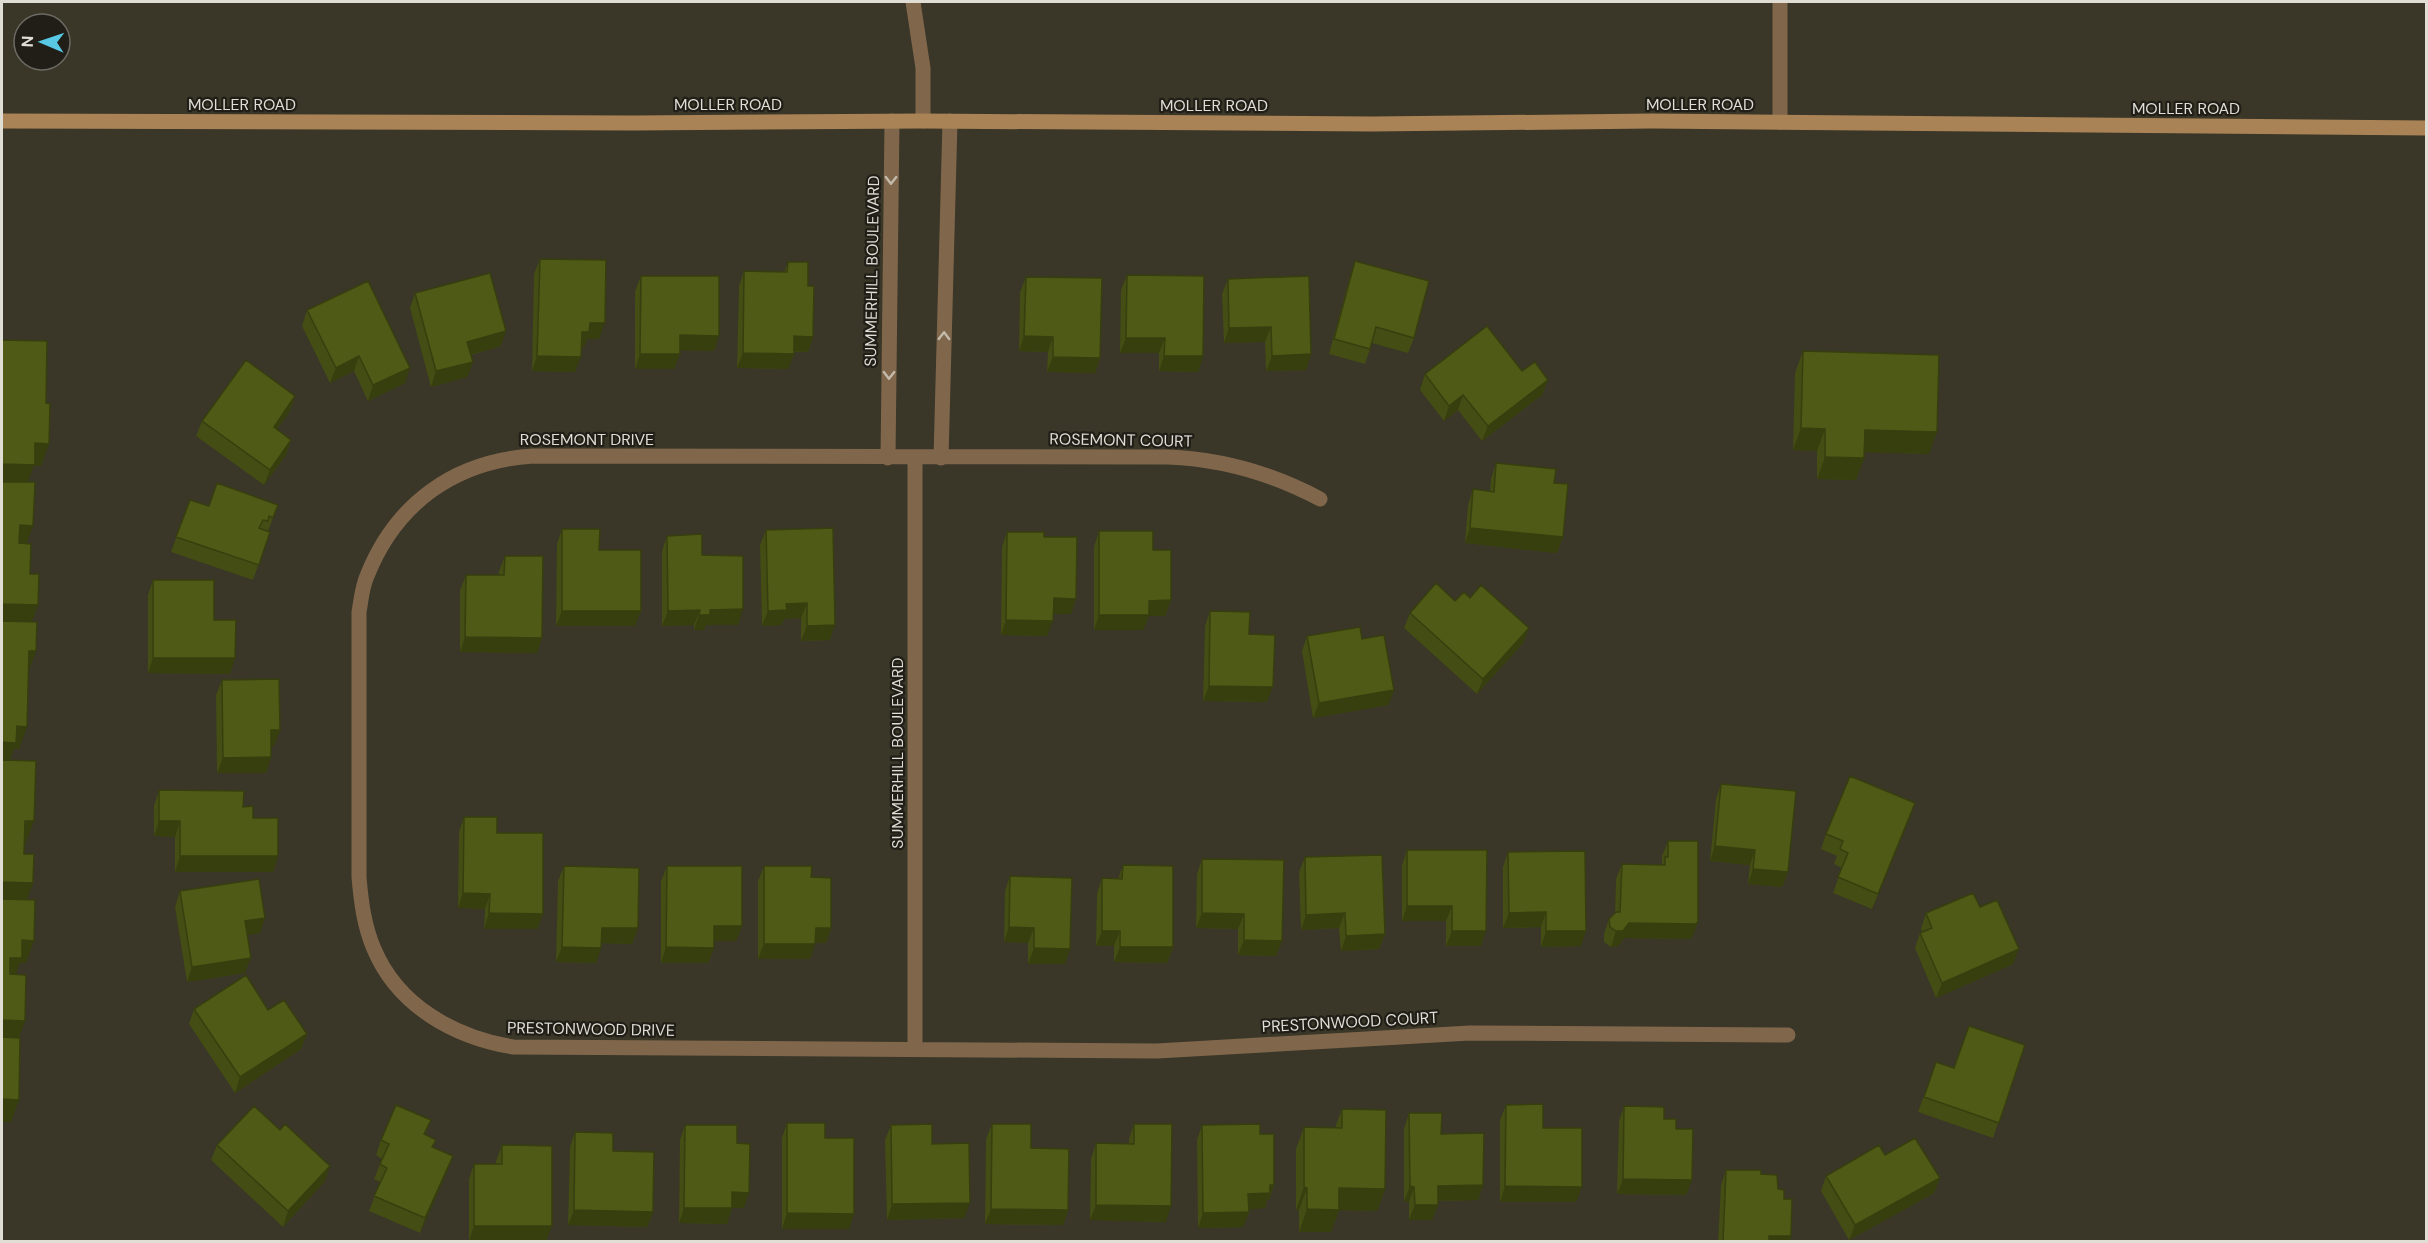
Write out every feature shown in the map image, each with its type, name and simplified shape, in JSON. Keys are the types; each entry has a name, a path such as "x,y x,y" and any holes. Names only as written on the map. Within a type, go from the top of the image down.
{"street":[{"path":"913,2 923,68 923,121"},
{"path":"1780,2 1780,122"},
{"name":"MOLLER ROAD","path":"2,121 610,123 950,121 1373,124 1780,122 2427,128"},
{"name":"SUMMERHILL BOULEVARD","path":"888,458 892,121"},
{"path":"941,458 950,121"},
{"name":"ROSEMONT DRIVE","path":"358,630 366,577 382,544 403,515 429,490 461,472 496,460 533,456 915,458"},
{"name":"ROSEMONT COURT","path":"915,458 1182,457 1258,472 1320,499"},
{"name":"SUMMERHILL BOULEVARD","path":"915,458 915,1049"},
{"name":"PRESTONWOOD DRIVE","path":"358,630 359,877 363,913 373,947 381,963 402,992 430,1016 468,1037 513,1047 915,1049"},
{"name":"PRESTONWOOD COURT","path":"915,1049 1167,1051 1470,1033 1788,1035"}],"building":[{"path":"540,259 606,260 605,323 590,323 589,332 582,332 581,357 537,356"},
{"path":"1355,261 1429,281 1414,338 1376,327 1370,349 1334,339"},
{"path":"788,262 808,262 808,286 814,286 813,337 794,336 794,354 743,353 744,271 787,272"},
{"path":"490,273 506,331 467,342 473,362 436,371 415,293"},
{"path":"1127,275 1204,276 1203,356 1164,356 1165,338 1126,338"},
{"path":"641,276 719,276 719,336 680,335 680,354 640,354"},
{"path":"1309,276 1311,354 1272,356 1271,327 1229,328 1228,279"},
{"path":"1026,277 1102,278 1100,358 1053,357 1053,337 1024,336"},
{"path":"368,281 410,368 373,385 359,356 336,368 307,310"},
{"path":"1487,326 1522,371 1535,362 1548,380 1488,426 1463,395 1449,406 1425,374"},
{"path":"2,340 47,341 46,403 50,404 49,444 35,443 35,465 2,464"},
{"path":"1803,351 1939,355 1937,432 1865,430 1864,458 1825,457 1825,429 1801,428"},
{"path":"246,360 295,396 274,427 291,440 270,470 202,421"},
{"path":"1496,463 1556,469 1554,483 1568,484 1563,537 1470,528 1473,489 1494,492"},
{"path":"2,482 35,482 33,526 20,525 19,543 31,544 30,574 39,574 38,605 2,604"},
{"path":"217,483 278,505 273,518 269,516 268,521 263,520 259,528 270,532 259,565 176,537 190,500 209,506"},
{"path":"833,528 835,625 807,626 807,603 786,604 787,610 768,611 766,530"},
{"path":"562,529 600,529 599,550 641,550 641,611 562,611"},
{"path":"1099,531 1153,531 1153,550 1171,550 1171,600 1149,601 1149,615 1099,615"},
{"path":"1007,532 1044,532 1044,537 1077,537 1076,599 1054,598 1053,621 1006,620"},
{"path":"702,534 702,555 743,556 743,609 710,610 710,615 699,615 700,610 668,611 667,536"},
{"path":"505,556 543,556 542,638 465,637 466,575 504,575"},
{"path":"153,580 214,580 214,620 236,620 235,658 153,658"},
{"path":"1436,583 1455,601 1464,592 1470,598 1481,585 1529,628 1483,679 1410,613"},
{"path":"1210,611 1250,612 1249,634 1275,635 1273,687 1209,686"},
{"path":"2,621 37,622 36,651 29,651 27,727 17,726 16,743 2,742"},
{"path":"1360,627 1362,639 1384,635 1394,690 1319,703 1307,636"},
{"path":"279,679 280,730 271,730 271,757 223,758 222,680"},
{"path":"2,760 36,761 34,821 25,821 24,854 34,854 33,883 2,882"},
{"path":"1850,776 1915,803 1878,894 1838,877 1848,853 1840,849 1843,841 1826,834"},
{"path":"1721,784 1796,791 1788,872 1753,869 1755,850 1715,846"},
{"path":"159,790 244,791 243,807 253,806 253,818 278,818 278,856 180,856 180,821 159,821"},
{"path":"464,817 497,817 497,833 543,833 543,914 489,913 490,894 463,893"},
{"path":"1668,841 1698,842 1698,922 1695,924 1629,923 1623,931 1616,931 1610,927 1609,919 1616,912 1620,912 1622,864 1665,865 1665,857 1668,857"},
{"path":"1407,850 1487,850 1486,931 1452,931 1452,906 1407,906"},
{"path":"1585,851 1586,931 1546,931 1546,912 1509,913 1508,852"},
{"path":"1382,855 1385,934 1346,936 1345,913 1306,915 1305,857"},
{"path":"1202,859 1284,860 1282,941 1244,940 1244,914 1202,913"},
{"path":"1123,865 1173,866 1173,947 1120,947 1120,931 1102,931 1102,878 1122,879"},
{"path":"564,866 639,868 638,928 602,928 601,948 562,947"},
{"path":"667,866 742,866 742,926 714,926 714,948 666,947"},
{"path":"764,866 812,866 811,877 831,878 831,928 816,928 815,944 764,944"},
{"path":"1010,876 1072,878 1070,949 1034,948 1034,928 1009,927"},
{"path":"259,879 265,918 245,921 251,958 192,967 180,891"},
{"path":"1973,893 1980,907 1997,900 2019,949 1942,983 1920,933 1932,928 1926,913"},
{"path":"2,899 35,900 34,941 22,940 22,958 10,958 10,974 26,975 25,1021 2,1020"},
{"path":"246,975 268,1010 284,1000 307,1034 240,1077 194,1009"},
{"path":"1969,1026 2025,1045 1999,1123 1924,1097 1936,1062 1954,1068"},
{"path":"2,1037 20,1038 19,1100 2,1099"},
{"path":"1543,1104 1543,1128 1582,1128 1582,1187 1505,1186 1506,1105"},
{"path":"396,1105 431,1120 424,1134 436,1140 432,1147 453,1156 425,1218 374,1196 387,1168 380,1164 389,1144 381,1140"},
{"path":"254,1106 280,1130 285,1124 330,1166 288,1211 217,1145"},
{"path":"1624,1106 1664,1107 1664,1119 1676,1119 1676,1129 1693,1129 1692,1180 1623,1179"},
{"path":"1342,1109 1386,1110 1385,1189 1339,1188 1339,1210 1307,1209 1307,1188 1304,1187 1304,1127 1342,1128"},
{"path":"1409,1113 1442,1113 1441,1134 1484,1133 1483,1185 1438,1186 1438,1205 1415,1205 1414,1187 1410,1186"},
{"path":"787,1123 825,1123 825,1138 854,1138 854,1214 787,1213"},
{"path":"932,1124 932,1144 969,1143 970,1203 892,1204 891,1125"},
{"path":"992,1124 1031,1124 1031,1148 1069,1149 1068,1210 991,1209"},
{"path":"1134,1124 1172,1124 1171,1206 1096,1205 1096,1143 1134,1144"},
{"path":"1260,1124 1260,1134 1274,1134 1274,1185 1270,1185 1270,1193 1248,1194 1249,1212 1203,1213 1202,1125"},
{"path":"685,1125 737,1125 737,1143 750,1144 749,1193 732,1192 732,1208 684,1208"},
{"path":"575,1132 613,1133 613,1151 654,1152 653,1212 574,1210"},
{"path":"1915,1138 1940,1178 1855,1225 1826,1176 1879,1145 1885,1155"},
{"path":"502,1145 552,1146 552,1226 474,1226 474,1164 502,1164"},
{"path":"1726,1170 1761,1170 1761,1174 1777,1175 1778,1189 1784,1190 1784,1199 1792,1199 1791,1236 1769,1236 1769,1242 1723,1242"}]}
